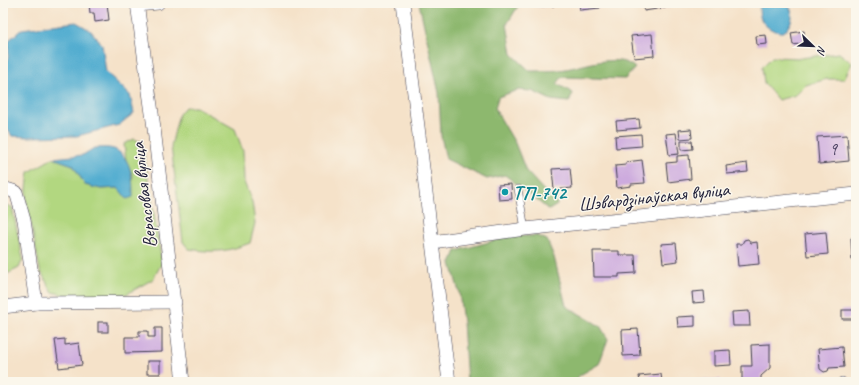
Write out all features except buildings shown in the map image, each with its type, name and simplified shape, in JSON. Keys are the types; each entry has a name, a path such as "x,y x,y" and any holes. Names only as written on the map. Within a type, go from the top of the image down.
{"street":[{"path":"137,4 158,3"},
{"path":"403,3 449,382"},
{"name":"Верасовая вуліца","path":"137,4 175,302 183,382"},
{"path":"3,188 16,192 24,220 36,303"},
{"name":"Шэвардзінаўская вуліца","path":"432,242 525,229 856,194"},
{"path":"3,307 36,303 175,302"}],"lane":[{"path":"518,189 525,229"}],"green space":[{"path":"419,3 520,3 507,24 512,54 530,71 568,69 609,61 627,63 635,68 625,79 562,77 557,84 573,93 569,102 551,100 532,91 518,90 498,97 495,109 515,143 526,171 548,195 556,198 557,205 549,210 505,175 487,179 446,159 441,136 439,93"},
{"path":"839,53 852,63 844,79 827,79 806,85 796,95 778,100 764,83 762,67 772,57 801,58"},
{"path":"185,107 196,107 235,129 243,151 244,182 252,202 255,223 250,243 227,250 205,251 189,249 183,242 171,146 179,114"},
{"path":"134,139 142,142 162,263 153,279 127,294 72,297 52,292 40,270 26,198 29,172 53,158 73,165 85,185 101,189 119,188 127,199 133,176 126,160 124,144"},
{"path":"3,204 12,207 23,259 19,268 3,276"},
{"path":"511,236 538,236 547,240 554,257 566,306 600,326 608,339 599,364 580,375 574,382 467,382 463,322 459,292 451,263 456,251"}],"water":[{"path":"761,3 787,3 790,7 792,18 784,32 773,30 764,24 761,19 759,9"},
{"path":"76,22 90,30 102,44 106,72 130,95 134,113 119,125 77,136 12,136 3,123 3,78 8,58 9,40 22,29"},
{"path":"94,148 114,149 125,158 132,177 133,197 127,199 118,188 101,189 85,185 73,165 53,158 83,155"}],"place":[{"name":"ТП-742","path":"505,192"}]}
